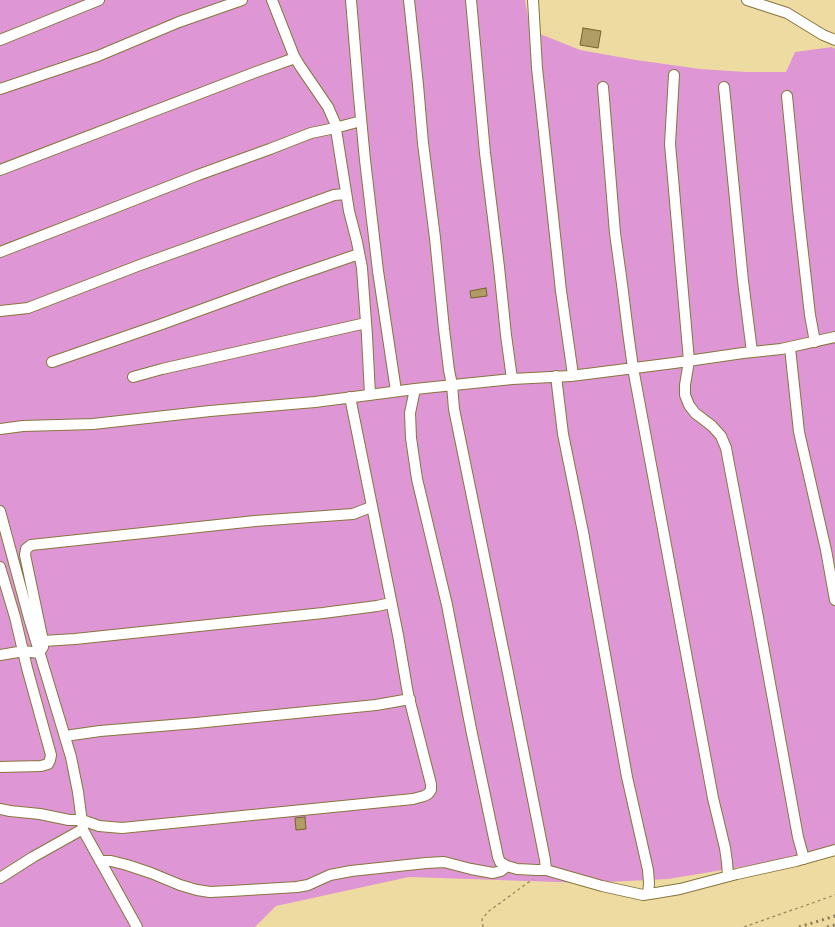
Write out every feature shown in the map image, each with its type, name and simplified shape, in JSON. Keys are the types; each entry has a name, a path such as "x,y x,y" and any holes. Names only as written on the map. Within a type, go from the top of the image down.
{"street":[{"path":"0,40 99,0"},
{"path":"0,90 98,56 180,22 242,0"},
{"path":"272,0 295,58 328,107 335,123 349,211 357,242 364,292 370,395"},
{"path":"351,0 361,121 378,271 396,391"},
{"path":"409,0 423,143 454,409 506,660 544,853 546,870"},
{"path":"471,0 485,153 512,379"},
{"path":"533,0 537,68 561,291 573,375"},
{"path":"747,0 786,13 823,35 835,40"},
{"path":"0,170 295,58"},
{"path":"674,75 670,144 689,361 685,385 685,396 688,405 695,413 712,426 721,436 726,448 798,837 804,859"},
{"path":"602,87 615,233 633,368 713,798 725,848 728,876"},
{"path":"724,87 743,281 752,352"},
{"path":"787,96 810,315 815,342"},
{"path":"0,252 310,133 361,121"},
{"path":"0,311 28,308 140,265 334,195 346,194"},
{"path":"52,362 359,254"},
{"path":"133,377 162,368 366,323"},
{"path":"0,429 23,426 93,424 210,411 315,402 415,388 573,375 790,348 835,337"},
{"path":"790,348 800,432 826,550 835,600"},
{"path":"556,376 563,434 583,532 627,777 648,870 648,894"},
{"path":"415,388 410,413 411,438 416,479 447,605 471,729 500,862 517,869 543,869 602,886 643,895 680,889 835,850"},
{"path":"0,809 40,814 82,824 122,828 413,799 428,794 431,790 431,784 410,699 350,398"},
{"path":"39,653 43,647 44,641 25,555 26,549 31,545 255,521 353,514 371,507"},
{"path":"0,511 4,541 71,757 82,815 82,824 100,861 138,927"},
{"path":"0,566 15,616 27,668 51,755 48,764 41,766 0,767"},
{"path":"44,641 323,613 377,606 391,602"},
{"path":"0,654 24,651 39,653"},
{"path":"65,736 100,731 376,705 410,699"},
{"path":"0,878 82,824"},
{"path":"100,861 111,861 127,865 180,885 210,892 297,887 308,885 330,875 351,871 426,863 444,862 493,873 501,871 507,866"}],"path":[{"path":"483,927 482,919 489,911 546,870"},
{"path":"744,927 835,895"}],"shaded area":[{"path":"0,0 525,0 530,30 580,50 636,60 700,69 746,72 786,72 795,52 832,47 835,49 835,846 795,858 668,879 587,883 409,877 276,906 255,927 0,927"}],"building":[{"path":"583,28 601,31 598,48 580,45"},
{"path":"486,288 487,296 471,298 470,291"},
{"path":"305,817 306,829 296,830 295,818"}],"railway":[{"path":"799,927 835,916"},
{"path":"827,927 835,925"}]}
